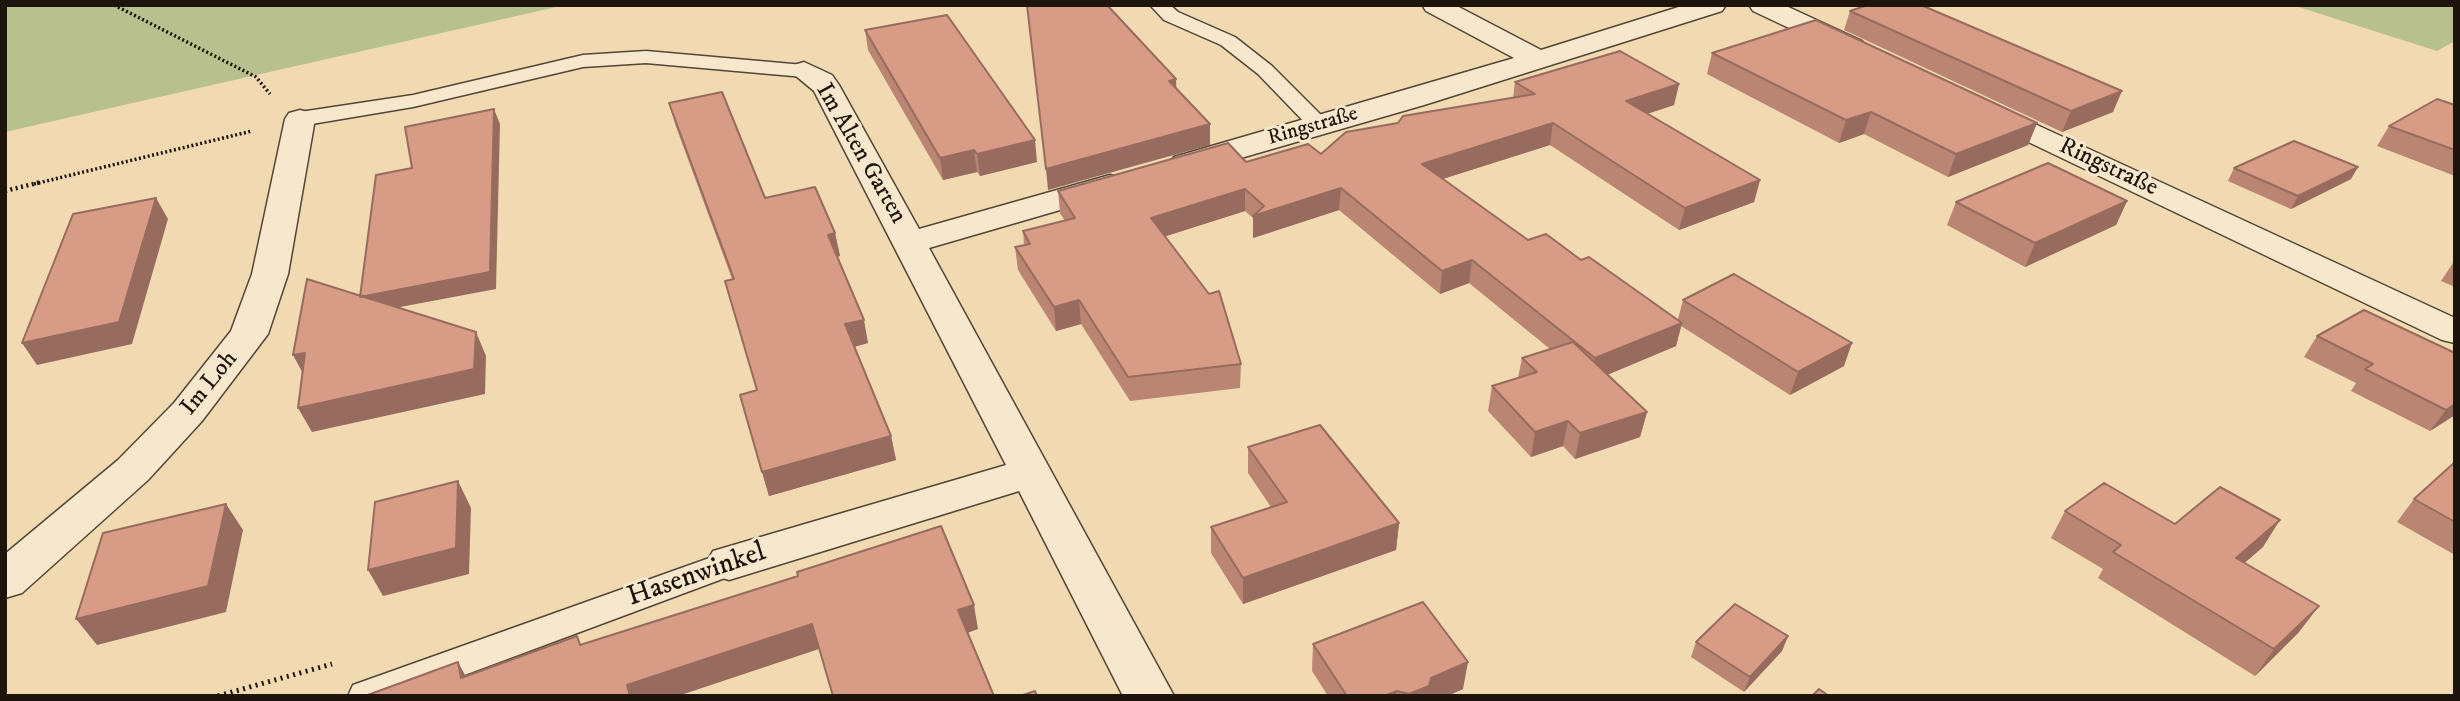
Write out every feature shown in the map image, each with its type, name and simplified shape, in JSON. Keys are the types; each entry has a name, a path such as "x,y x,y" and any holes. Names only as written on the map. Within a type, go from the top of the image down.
{"street":[{"path":"1435,5 1538,60"},
{"name":"Ringstraße","path":"911,242 1320,125 1713,5"},
{"path":"1762,5 1877,59"},
{"name":"Im Alten Garten","path":"804,71 822,81 829,91 1033,472 1149,696"},
{"name":"Ringstraße","path":"1952,94 2455,332"},
{"name":"Im Loh","path":"5,582 133,470 188,412 248,334 262,304 270,274 300,119"},
{"name":"Hasenwinkel","path":"729,563 1033,472"}],"lane":[{"path":"1159,5 1171,16 1228,41 1265,70 1320,125"},
{"name":"Im Alten Garten","path":"300,119 413,100 583,61 646,57 735,67 804,71"},
{"name":"Hasenwinkel","path":"366,696 729,563"}],"path":[{"path":"114,5 256,77"},
{"path":"5,191 300,119"}],"green space":[{"path":"5,5 565,5 5,132"},
{"path":"2292,5 2455,5 2455,41 2437,51"}],"building":[{"path":"1027,5 1107,5 1176,79 1169,81 1210,124 1046,169"},
{"path":"1868,5 1921,5 2122,91 2071,111 1850,11"},
{"path":"947,15 1035,140 977,154 974,150 940,158 865,30"},
{"path":"1816,20 2037,123 1956,154 1871,112 1846,120 1712,53"},
{"path":"1620,51 1679,84 1626,101 1760,180 1685,208 1553,123 1422,164 1528,240 1546,234 1581,260 1589,257 1682,323 1595,358 1472,260 1442,271 1341,188 1253,216 1264,206 1245,189 1151,218 1209,294 1219,291 1241,364 1128,377 1079,300 1054,307 1015,247 1030,244 1023,231 1075,218 1058,191 1228,143 1246,162 1308,144 1321,154 1346,132 1398,123 1403,116 1535,94 1515,82"},
{"path":"722,92 765,198 815,187 835,233 828,235 864,320 845,324 891,436 762,472 740,395 757,390 725,281 734,279 669,103"},
{"path":"2437,99 2455,105 2455,150 2389,126"},
{"path":"494,109 490,272 360,297 376,175 412,168 405,127"},
{"path":"2294,141 2358,167 2298,196 2234,168"},
{"path":"2048,163 2127,201 2035,243 1956,202"},
{"path":"156,198 119,322 22,343 73,214"},
{"path":"1734,274 1852,343 1798,372 1683,300"},
{"path":"307,279 476,332 474,369 298,408 305,353 293,355"},
{"path":"2364,310 2455,353 2455,404 2446,410 2365,369 2373,364 2317,336"},
{"path":"1573,342 1647,412 1580,433 1568,421 1535,432 1492,386 1537,372 1522,358"},
{"path":"1320,425 1399,523 1243,578 1211,527 1287,502 1248,447"},
{"path":"2455,462 2455,522 2414,499"},
{"path":"458,481 456,548 368,570 375,502"},
{"path":"2104,483 2175,524 2220,487 2280,520 2236,558 2319,606 2274,649 2113,552 2121,545 2065,511"},
{"path":"226,504 208,586 76,619 103,533"},
{"path":"941,526 974,605 958,610 994,696 833,696 812,624 627,685 630,696 365,696 458,662 461,678 577,636 580,645 798,576 797,572"},
{"path":"1423,602 1468,662 1431,678 1429,686 1409,694 1397,691 1384,696 1347,696 1313,644"},
{"path":"1735,604 1788,636 1750,677 1696,642"},
{"path":"1819,689 1829,696 1812,696"},
{"path":"1035,691 1037,696 1020,696"}]}
